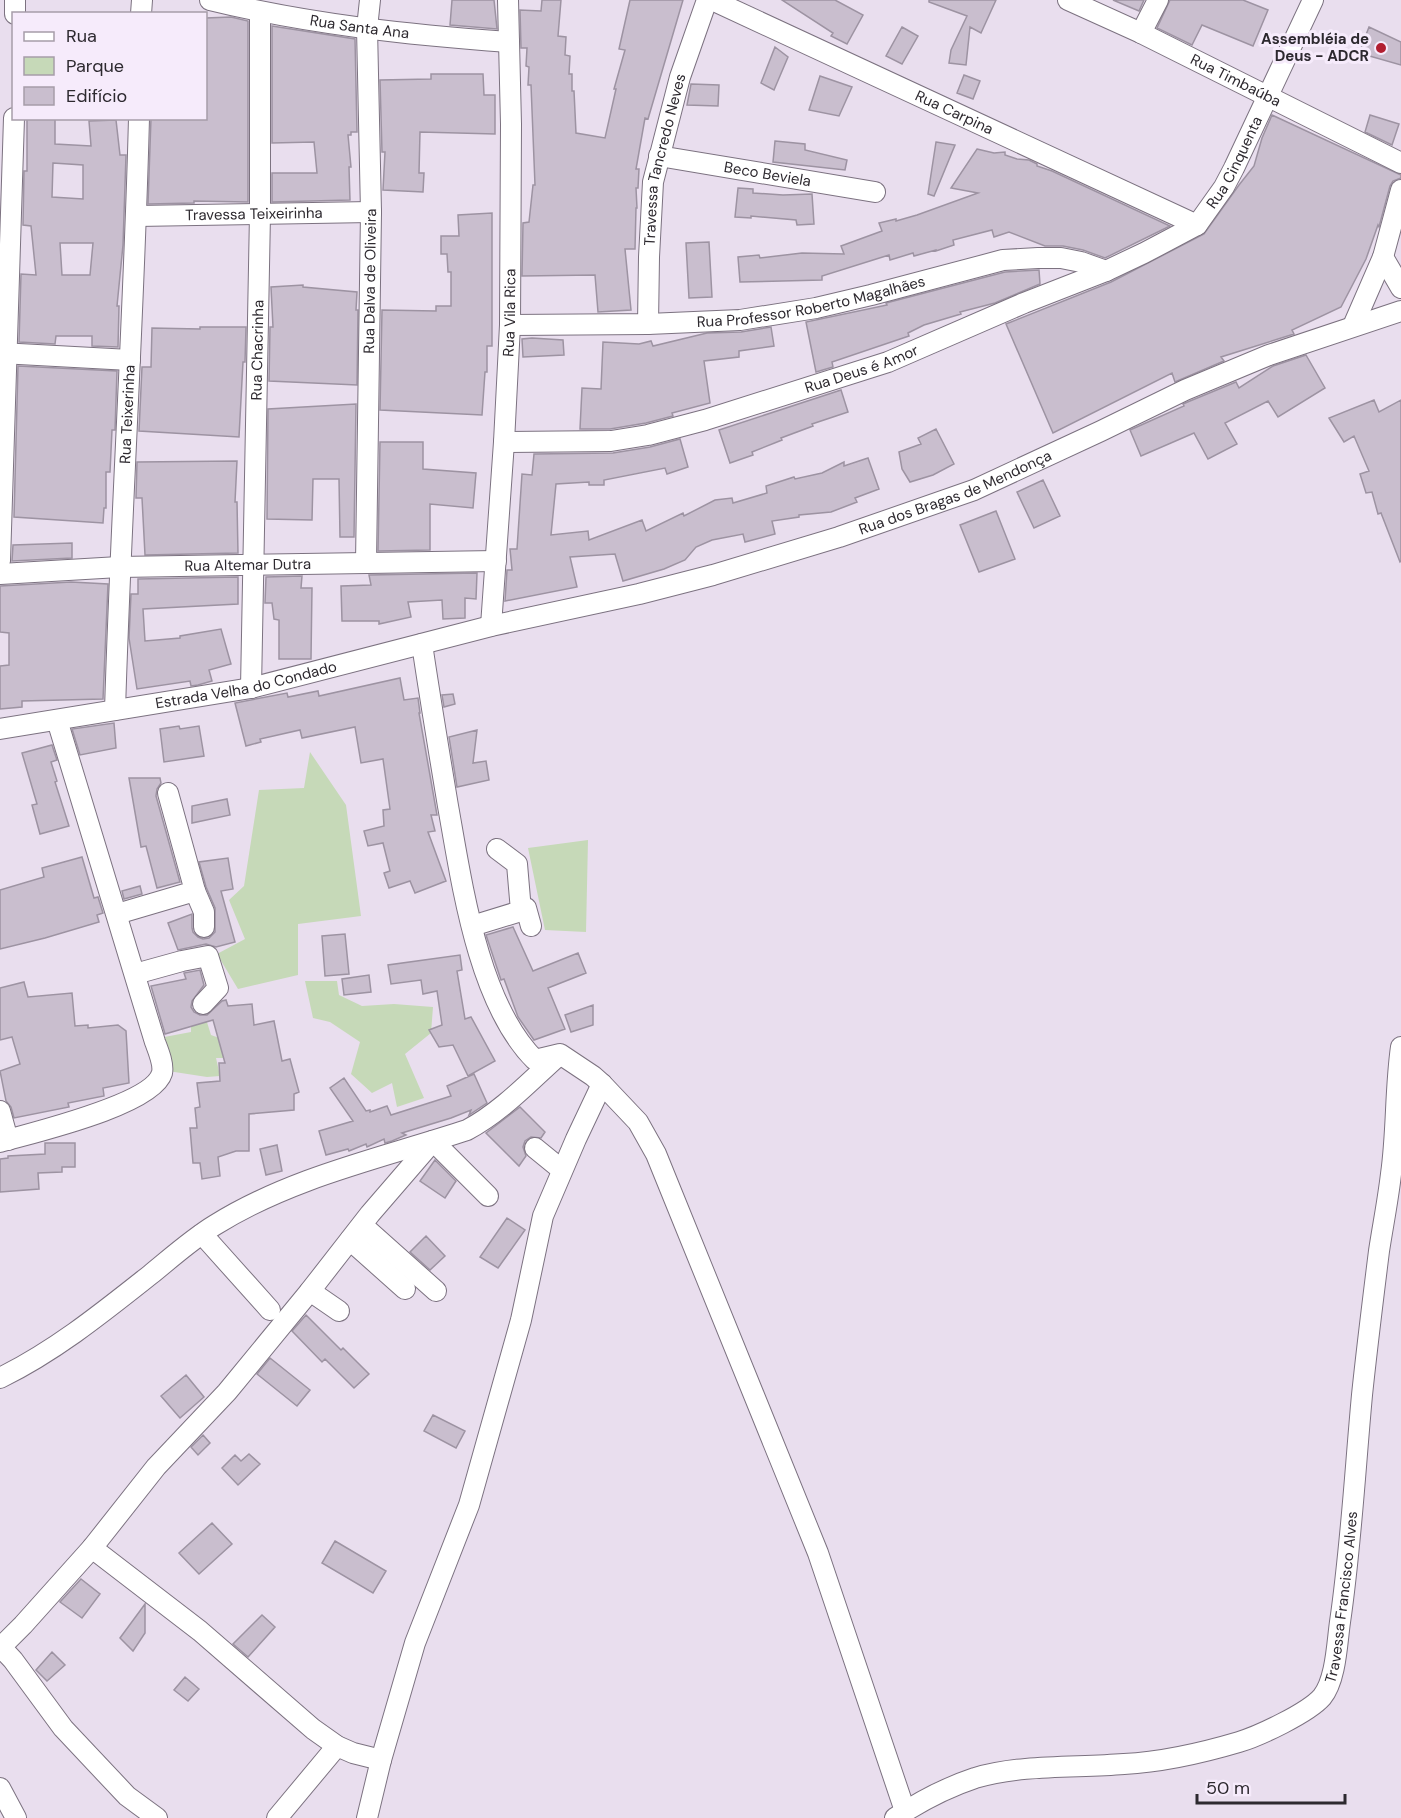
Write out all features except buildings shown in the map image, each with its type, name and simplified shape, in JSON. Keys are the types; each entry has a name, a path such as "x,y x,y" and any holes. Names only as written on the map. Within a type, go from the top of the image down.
{"street":[{"name":"Rua Santa Ana","path":"210,0 260,12 367,28 443,38 509,42"},
{"name":"Rua Dalva de Oliveira","path":"366,563 371,212 367,28 370,0"},
{"name":"Rua Vila Rica","path":"491,626 510,325 511,124 508,0"},
{"name":"Travessa Tancredo Neves","path":"648,324 653,182 680,77 707,0"},
{"name":"Rua Carpina","path":"712,0 1197,225"},
{"name":"Rua Timbaúba","path":"1068,0 1141,33 1401,163"},
{"path":"1141,33 1158,0"},
{"name":"Rua Cinquenta","path":"1197,225 1224,187 1313,0"},
{"name":"Rua Chacrinha","path":"251,688 260,214 260,12"},
{"path":"0,561 3,353 14,120"},
{"name":"Rua Teixerinha","path":"115,710 119,567 139,120"},
{"name":"Beco Beviela","path":"659,156 875,192"},
{"path":"1353,326 1383,257 1401,190"},
{"name":"Travessa Teixeirinha","path":"136,216 371,212"},
{"name":"Rua Deus é Amor","path":"504,442 611,441 648,435 705,420 888,362 1024,303 1106,271 1197,225"},
{"path":"1383,257 1401,288"},
{"name":"Rua Professor Roberto Magalhães","path":"510,325 648,324 740,320 816,308 1003,260 1061,258 1106,271"},
{"name":"Rua dos Bragas de Mendonça","path":"491,626 639,594 713,575 839,537 974,490 1185,390 1269,355 1401,311"},
{"path":"3,353 130,360"},
{"name":"Rua Altemar Dutra","path":"0,574 119,567 496,561"},
{"name":"Estrada Velha do Condado","path":"0,729 251,688 491,626"},
{"path":"422,644 460,876 482,963 508,1026 522,1047 535,1060 560,1054 593,1076 638,1122 656,1154 818,1553 900,1815"},
{"path":"0,1111 4,1141 91,1116 135,1099 158,1081 162,1073 162,1066 135,974 57,720"},
{"path":"168,793 195,891 204,912 204,927"},
{"path":"472,926 526,919 517,864 497,849"},
{"path":"117,914 195,891"},
{"path":"135,974 208,956 218,988 202,1004"},
{"name":"Travessa Francisco Alves","path":"900,1815 975,1778 1037,1768 1164,1760 1211,1750 1267,1731 1322,1697 1329,1683 1335,1659 1344,1593 1379,1250 1392,1173 1397,1077 1401,1047"},
{"path":"0,1378 24,1366 83,1329 202,1234 239,1210 353,1164 466,1130 513,1097 560,1054"},
{"path":"367,1818 381,1760 415,1643 468,1505 521,1320 543,1216 603,1084"},
{"path":"433,1141 488,1196"},
{"path":"157,1818 127,1796 63,1728 0,1647 23,1625 92,1548 156,1467 227,1392 433,1141"},
{"path":"535,1148 562,1170"},
{"path":"362,1225 436,1291"},
{"path":"202,1234 270,1310"},
{"path":"350,1240 405,1289"},
{"path":"310,1292 339,1311"},
{"path":"92,1548 200,1631 313,1729 337,1746 353,1753 381,1760"},
{"path":"277,1818 337,1746"},
{"path":"0,1788 16,1818"}],"green space":[{"path":"310,752 346,805 361,916 298,924 298,975 238,989 217,954 245,939 229,900 244,886 259,790 304,788"},
{"path":"588,840 586,932 545,930 528,848"},
{"path":"305,981 337,981 339,995 362,1006 394,1004 433,1007 431,1033 405,1054 424,1098 397,1107 392,1083 372,1093 351,1074 360,1042 330,1022 313,1018"},
{"path":"206,1019 211,1035 222,1039 230,1058 216,1058 220,1076 207,1077 168,1071 159,1038 191,1032 191,1024"}],"place":[{"name":"Assembléia de Deus - ADCR","path":"1381,48"}]}
